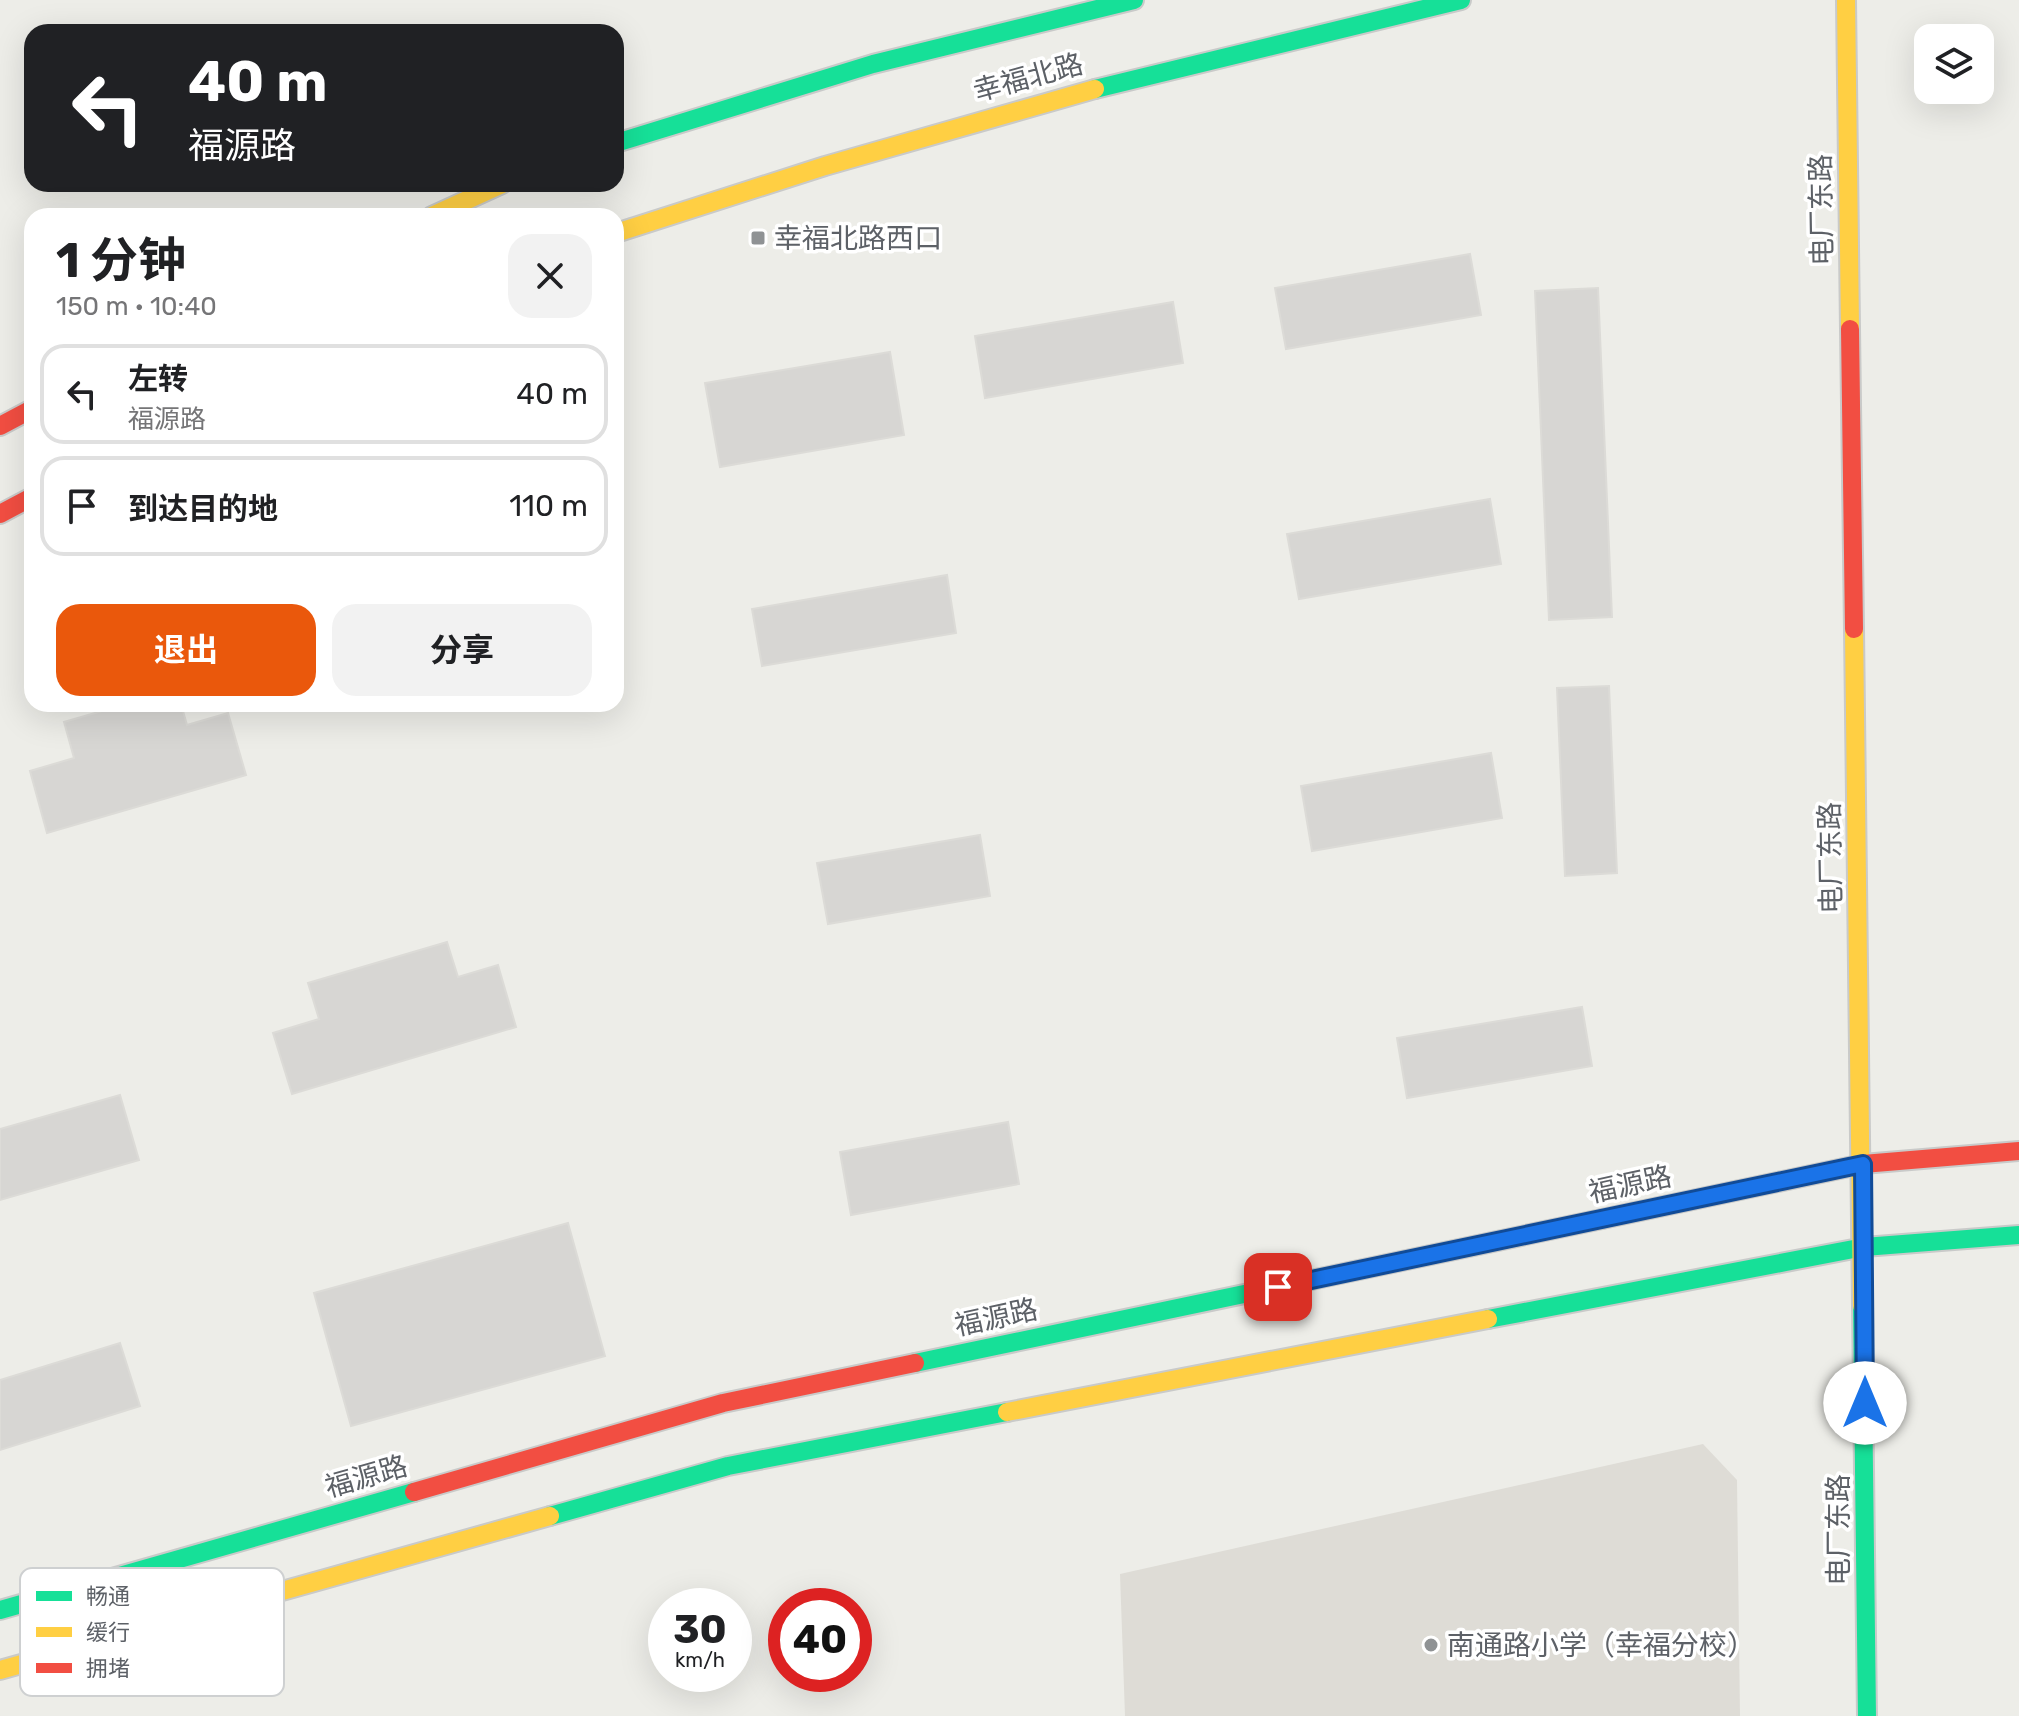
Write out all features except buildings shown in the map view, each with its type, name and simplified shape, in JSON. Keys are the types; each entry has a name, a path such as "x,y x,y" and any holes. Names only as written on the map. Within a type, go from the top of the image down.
{"street":[{"name":"幸福北路","path":"624,140 754,96 1012,27 1134,0"},
{"name":"幸福北路","path":"624,230 783,177 1035,103 1461,0"},
{"name":"电厂东路","path":"1846,0 1863,1164 1867,1716"},
{"path":"450,208 484,192"},
{"path":"0,426 24,413"},
{"path":"0,514 24,501"},
{"name":"福源路","path":"147,1568 723,1403 1863,1164 2019,1151"},
{"path":"284,1590 728,1466 1864,1247 2019,1235"},
{"name":"福源路","path":"0,1610 20,1604"},
{"path":"0,1670 20,1664"}],"shaded area":[{"name":"南通路小学（幸福分校）","path":"1703,1444 1737,1480 1740,1716 1125,1716 1120,1574"}],"traffic: fast":[{"path":"624,141 873,64 1134,0"},
{"path":"1095,89 1461,0"},
{"path":"915,1363 1602,1219"},
{"path":"1488,1319 1864,1247 2019,1235"},
{"path":"1862,1306 1867,1716"},
{"path":"550,1516 728,1466 1007,1412"},
{"path":"147,1568 414,1492"},
{"path":"0,1610 20,1604"}],"traffic: slow":[{"path":"1846,0 1850,329"},
{"path":"624,230 825,166 1095,89"},
{"path":"450,208 484,192"},
{"path":"1854,629 1862,1306"},
{"path":"1007,1412 1488,1319"},
{"path":"284,1590 550,1516"},
{"path":"0,1670 20,1664"}],"traffic: jam":[{"path":"1850,329 1854,629"},
{"path":"0,426 24,413"},
{"path":"0,514 24,501"},
{"path":"1602,1219 1863,1164 2019,1151"},
{"path":"414,1492 723,1403 915,1363"}],"place":[{"name":"幸福北路西口","path":"758,238"},
{"name":"南通路小学（幸福分校）","path":"1431,1645"}],"route":[{"path":"1278,1287 1863,1164 1865,1403"}]}
